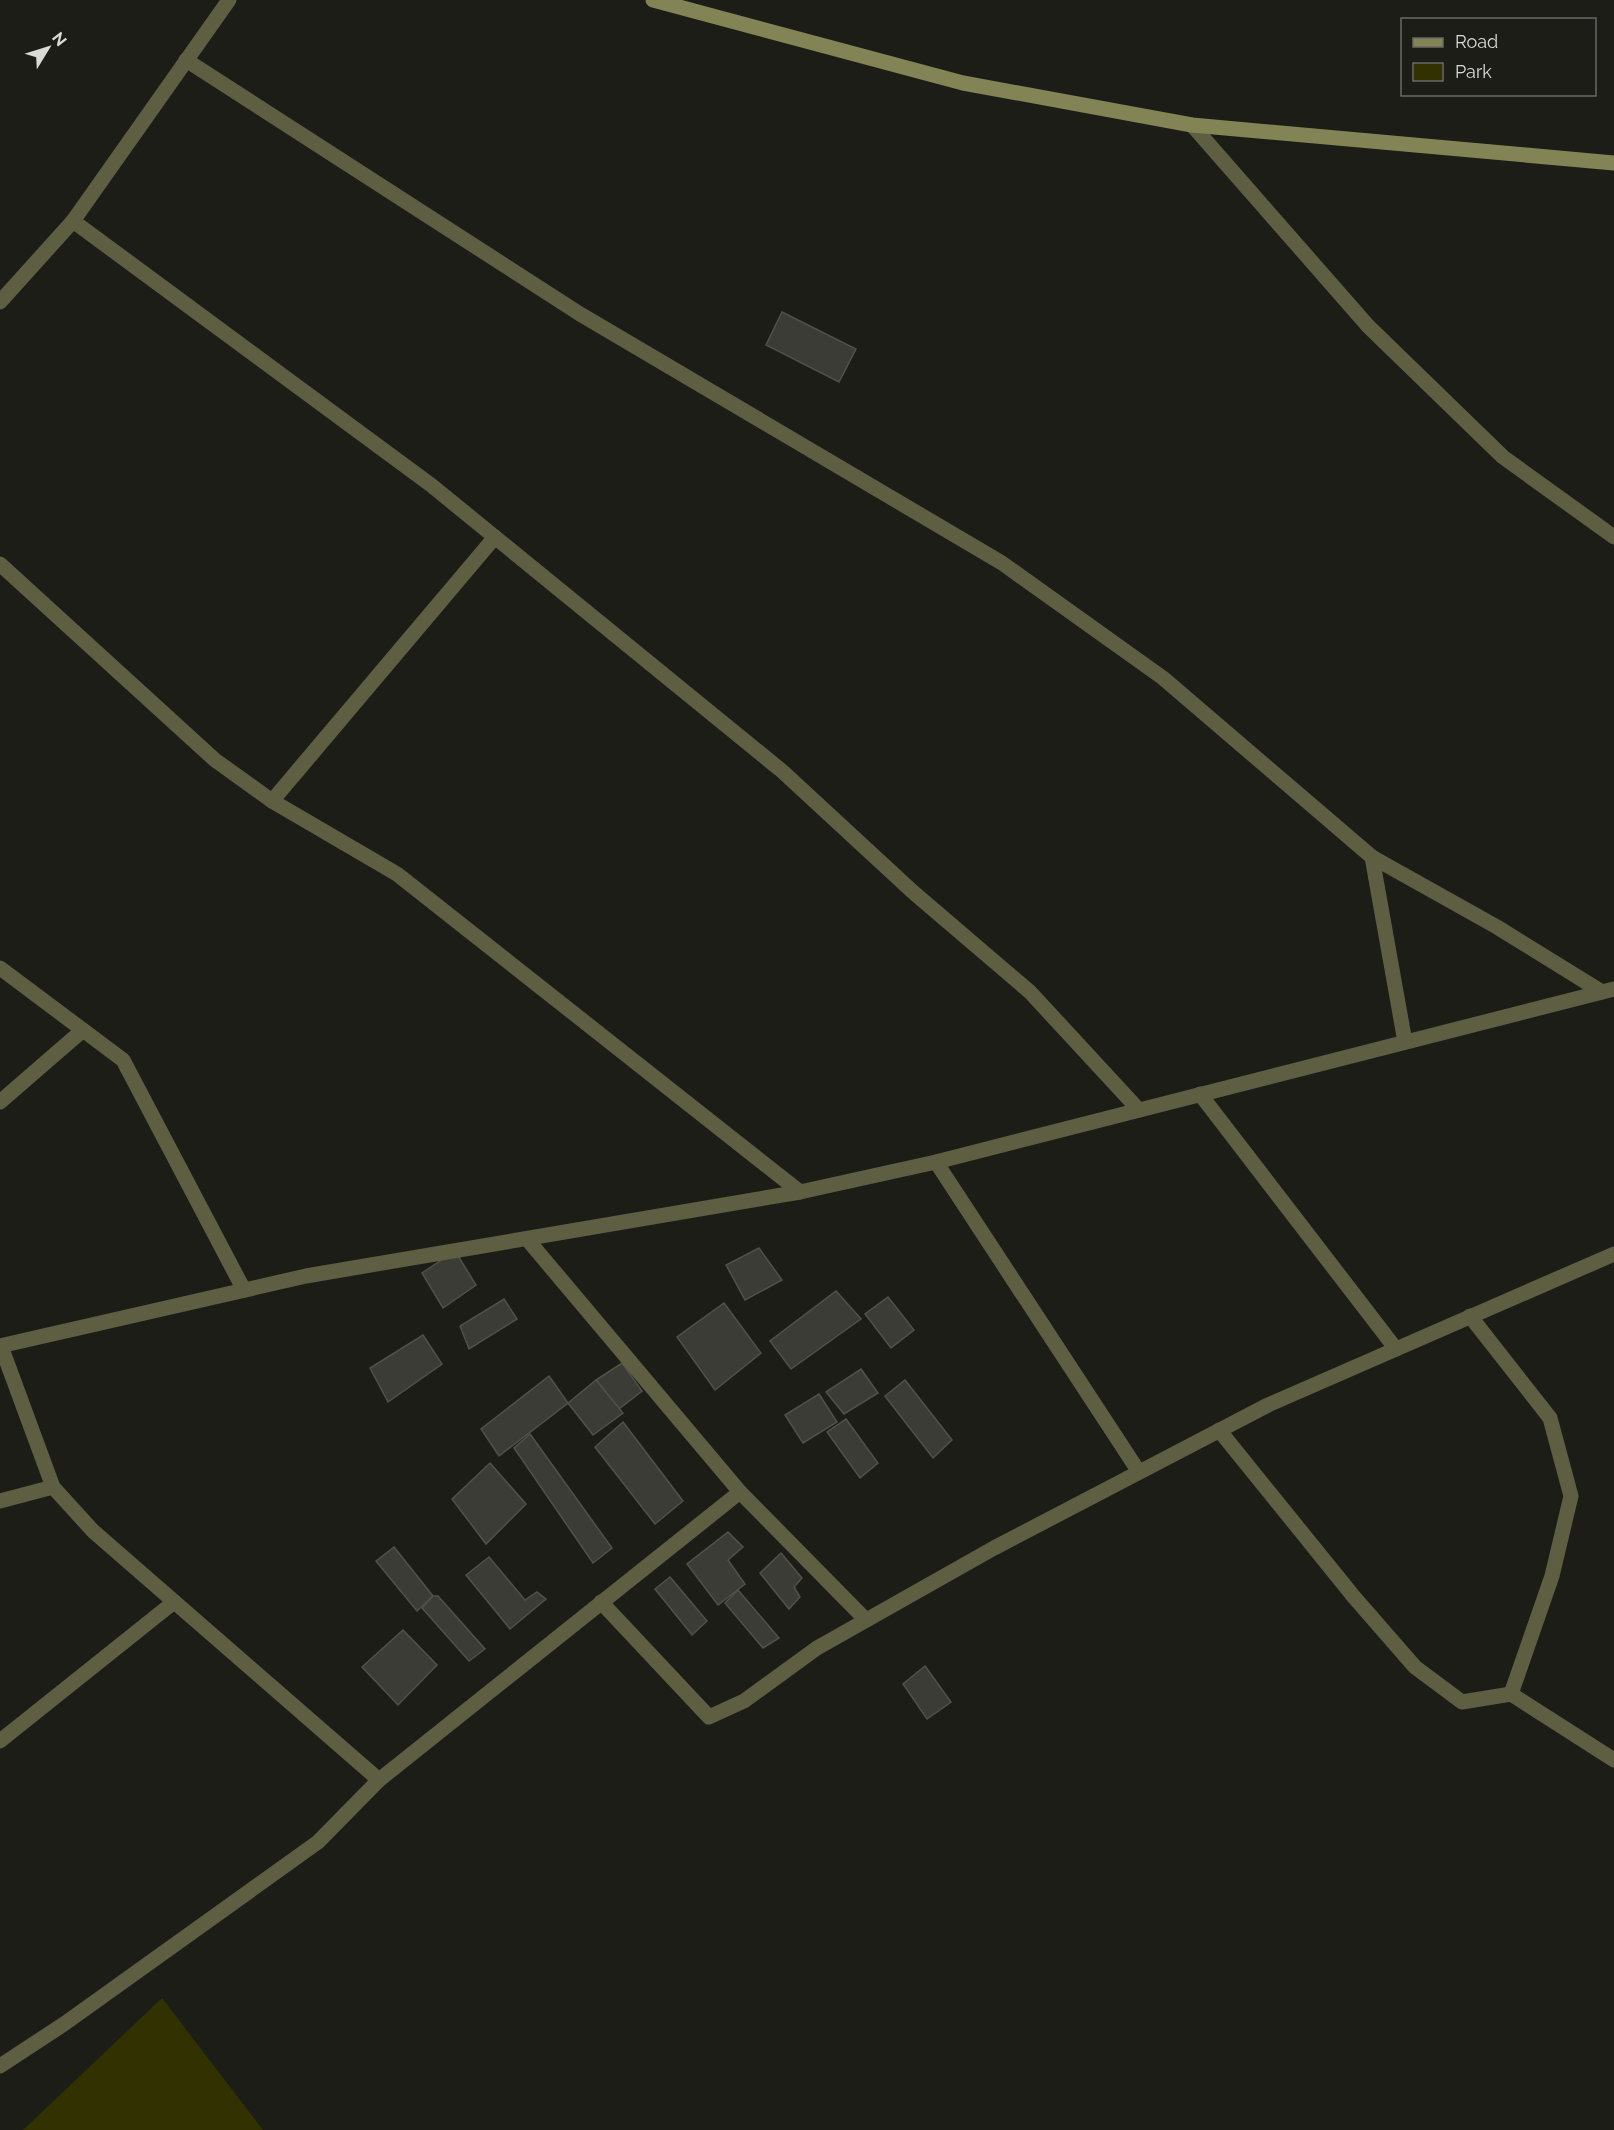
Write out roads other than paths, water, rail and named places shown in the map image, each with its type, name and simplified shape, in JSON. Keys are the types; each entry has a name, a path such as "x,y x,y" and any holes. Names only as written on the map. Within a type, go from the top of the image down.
{"main road":[{"path":"653,0 963,83 1192,124 1614,163"}],"street":[{"path":"0,302 73,221 229,0"},
{"path":"186,60 580,314 1002,563 1163,678 1372,857 1608,991"},
{"path":"1192,124 1377,335 1503,457 1614,537"},
{"path":"73,221 421,478 782,771 913,892 1030,992 1139,1110"},
{"path":"272,801 495,537"},
{"path":"0,564 215,760 272,801 397,874 800,1192"},
{"path":"1372,857 1406,1042"},
{"path":"0,968 123,1060 244,1290"},
{"path":"379,1780 93,1531 53,1488 1,1346 306,1276 800,1192 936,1162 1608,991"},
{"path":"0,1102 83,1030"},
{"path":"1200,1094 1396,1348"},
{"path":"936,1162 1139,1472"},
{"path":"527,1239 740,1492 866,1620"},
{"path":"602,1602 709,1717 744,1701 817,1648 993,1548 1219,1430 1268,1405 1614,1254"},
{"path":"1470,1316 1550,1418 1571,1496 1552,1576 1511,1694"},
{"path":"1219,1430 1354,1597 1415,1667 1462,1702 1511,1694 1614,1760"},
{"path":"0,1501 53,1488"},
{"path":"0,2066 64,2024 318,1842 379,1780 740,1492"},
{"path":"0,1741 174,1602"}]}
